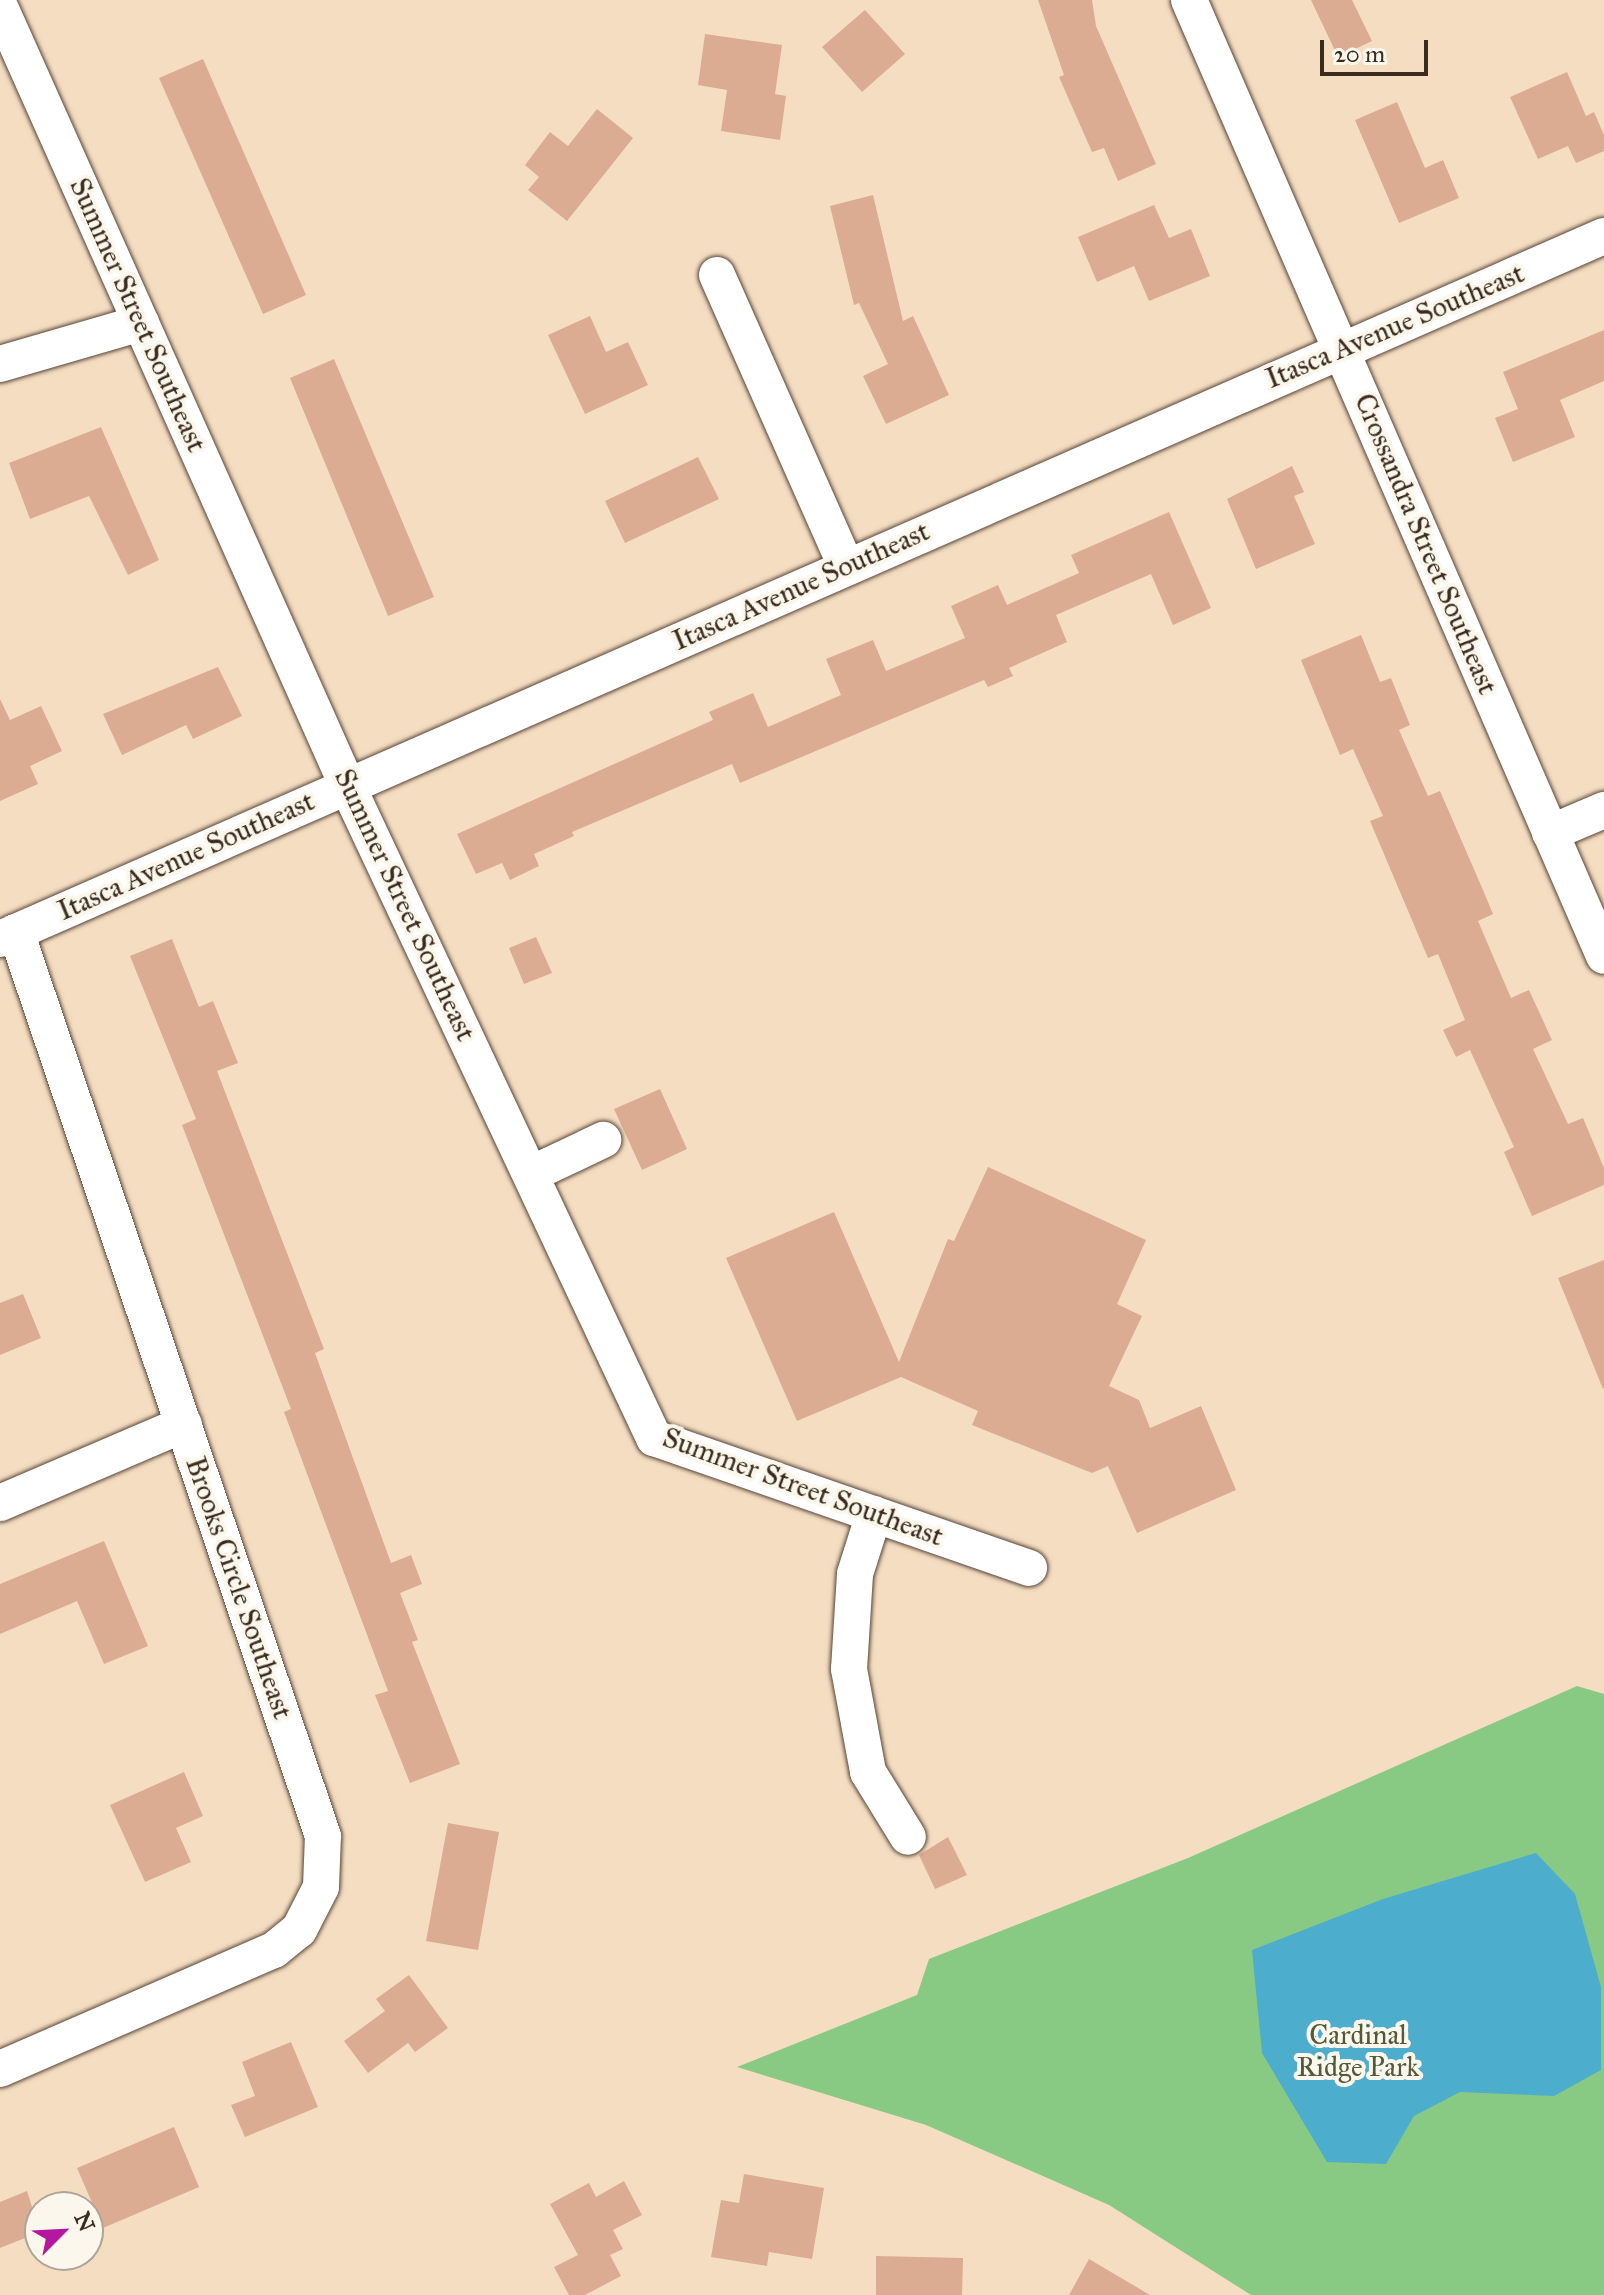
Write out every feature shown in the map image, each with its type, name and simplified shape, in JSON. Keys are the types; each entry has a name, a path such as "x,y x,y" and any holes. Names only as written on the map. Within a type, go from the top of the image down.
{"street":[{"name":"Crossandra Street Southeast","path":"1189,0 1604,956"},
{"name":"Summer Street Southeast","path":"0,7 347,785 654,1438 1029,1568"},
{"name":"Itasca Avenue Southeast","path":"8,936 1604,236"},
{"path":"717,275 846,566"},
{"path":"0,364 141,323"},
{"path":"1550,833 1604,810"},
{"name":"Brooks Circle Southeast","path":"0,2069 274,1950 299,1930 321,1887 323,1836 184,1424 8,936"},
{"path":"531,1174 603,1140"},
{"path":"0,1503 184,1424"},
{"path":"874,1514 855,1574 849,1669 868,1772 908,1837"}],"green space":[{"name":"Cardinal Ridge Park","path":"1577,1686 1604,1694 1604,2295 1251,2295 1109,2205 926,2125 737,2067 917,1995 929,1959 1188,1858"}],"water":[{"path":"1536,1853 1575,1894 1601,1987 1601,2070 1554,2096 1460,2092 1414,2116 1386,2164 1327,2162 1262,2053 1252,1950 1383,1899"}],"building":[{"path":"1038,0 1092,0 1096,26 1156,164 1118,181 1104,148 1092,152 1059,77 1064,75"},
{"path":"1311,0 1352,0 1372,41 1338,57"},
{"path":"865,10 905,54 862,92 822,47"},
{"path":"705,34 782,45 775,94 786,96 780,140 721,131 727,90 698,85"},
{"path":"203,59 306,295 263,314 159,78"},
{"path":"1567,72 1586,116 1594,112 1604,135 1604,151 1576,163 1568,146 1538,159 1510,97"},
{"path":"1397,102 1425,168 1443,160 1459,198 1399,223 1355,120"},
{"path":"597,109 633,138 567,221 528,190 539,177 525,165 550,132 568,146"},
{"path":"873,195 903,321 913,316 949,395 886,424 863,376 888,364 859,303 854,305 830,206"},
{"path":"1154,205 1169,238 1191,229 1210,276 1149,301 1134,266 1097,282 1078,237"},
{"path":"590,316 606,352 628,342 648,385 585,414 548,335"},
{"path":"1604,330 1604,381 1560,400 1575,437 1513,462 1495,418 1518,409 1503,372"},
{"path":"334,359 434,597 388,616 290,378"},
{"path":"101,427 159,560 128,575 89,496 30,519 9,463"},
{"path":"698,457 719,499 625,543 605,501"},
{"path":"1292,466 1304,492 1294,496 1315,544 1256,569 1227,499"},
{"path":"1169,512 1211,608 1173,625 1151,574 1056,615 1067,642 1009,668 1013,676 988,687 984,680 740,783 732,764 572,832 574,836 534,854 539,866 510,880 502,863 476,874 457,834 713,720 709,712 753,693 768,727 841,695 826,659 873,640 886,671 965,638 951,606 998,585 1007,605 1079,573 1071,555"},
{"path":"1361,635 1380,682 1391,678 1410,725 1399,730 1428,796 1440,791 1493,914 1478,921 1511,998 1529,990 1552,1040 1533,1049 1568,1124 1583,1118 1604,1168 1604,1185 1532,1216 1504,1152 1514,1147 1470,1050 1456,1057 1443,1030 1465,1020 1438,954 1428,958 1370,821 1383,816 1353,749 1340,755 1301,660"},
{"path":"218,667 242,716 193,739 186,725 122,755 103,714"},
{"path":"0,699 10,720 41,706 62,751 30,766 38,784 0,801"},
{"path":"536,937 552,973 524,984 509,948"},
{"path":"172,939 199,1007 213,1001 238,1063 217,1071 324,1349 315,1353 391,1563 411,1555 422,1584 400,1593 418,1640 412,1642 460,1764 410,1783 375,1695 388,1691 284,1412 291,1409 182,1125 196,1119 130,956"},
{"path":"660,1089 687,1149 642,1170 614,1109"},
{"path":"988,1167 1146,1240 1117,1304 1142,1316 1109,1386 1139,1400 1150,1428 1201,1406 1236,1490 1137,1533 1108,1466 1092,1473 972,1425 978,1411 901,1377 797,1421 726,1258 834,1212 899,1362 948,1239 954,1241"},
{"path":"1604,1260 1604,1388 1603,1389 1558,1278"},
{"path":"23,1294 41,1338 0,1355 0,1303"},
{"path":"104,1541 148,1646 104,1664 77,1601 0,1634 0,1584"},
{"path":"184,1772 203,1816 176,1828 191,1862 145,1882 110,1805"},
{"path":"448,1823 499,1832 478,1950 426,1941"},
{"path":"948,1837 967,1875 935,1889 919,1855"},
{"path":"409,1975 448,2028 415,2052 408,2043 368,2073 344,2041 385,2011 376,1999"},
{"path":"291,2042 318,2107 245,2137 231,2105 255,2096 242,2062"},
{"path":"174,2127 199,2187 104,2228 104,2191 87,2191 77,2168"},
{"path":"744,2174 824,2188 812,2259 769,2252 767,2266 711,2257 721,2200 739,2203"},
{"path":"624,2181 642,2215 613,2230 623,2249 610,2255 621,2276 585,2295 569,2295 554,2267 578,2255 550,2204 589,2183 596,2197"},
{"path":"24,2192 24,2238 0,2248 0,2202"},
{"path":"876,2256 963,2258 962,2295 876,2295"},
{"path":"1089,2259 1150,2295 1069,2295"}]}
